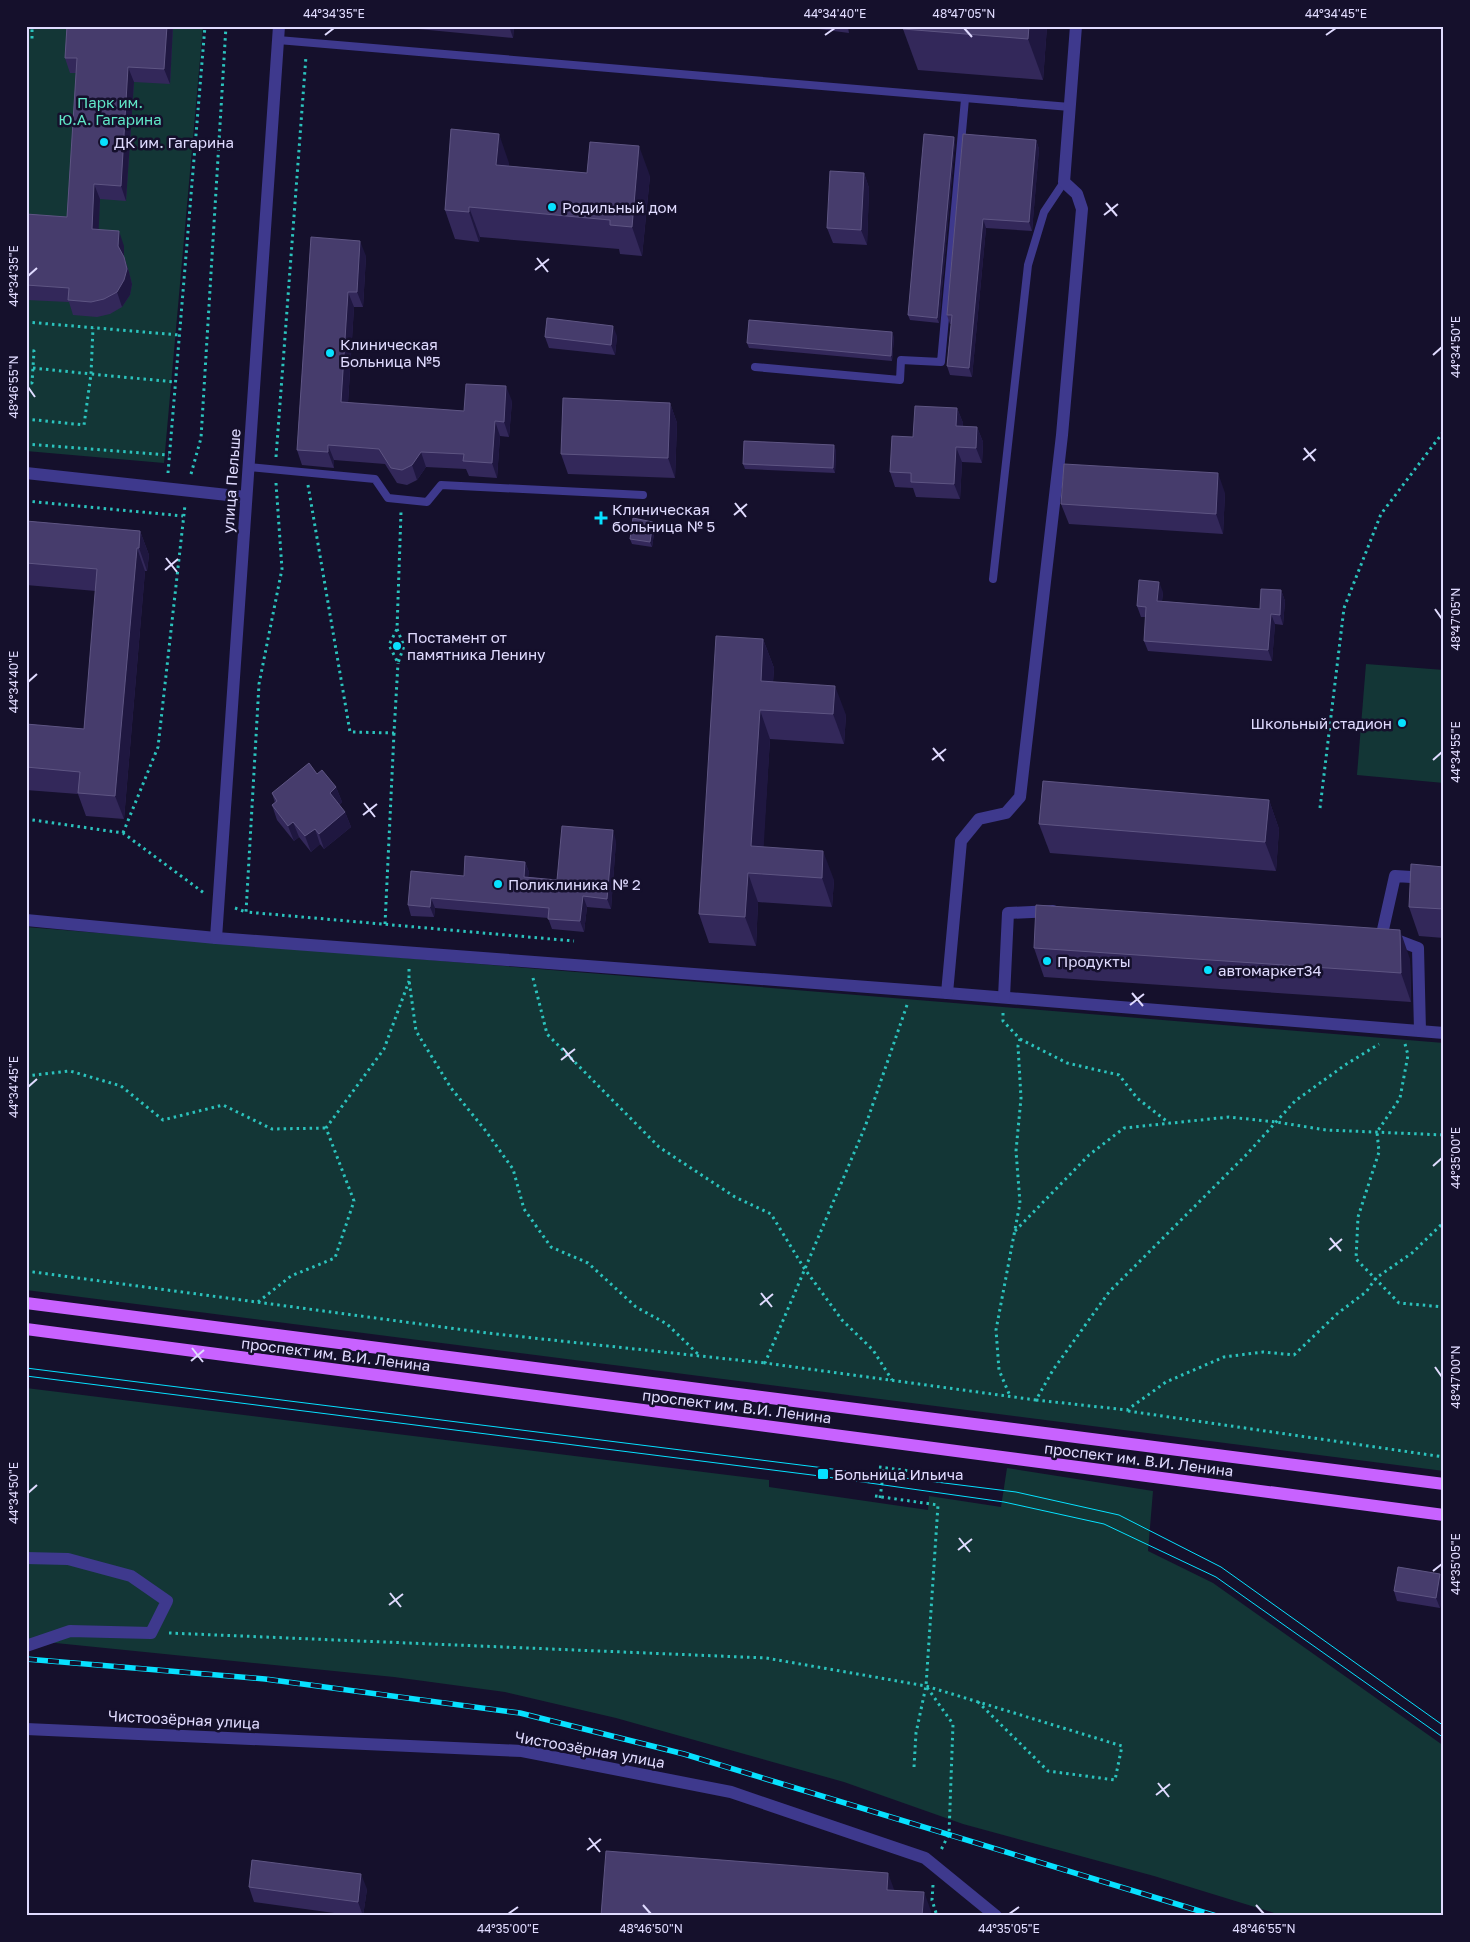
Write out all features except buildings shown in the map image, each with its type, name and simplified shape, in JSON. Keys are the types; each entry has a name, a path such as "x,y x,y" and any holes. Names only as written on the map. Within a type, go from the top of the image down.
{"main road":[{"name":"проспект им. В.И. Ленина","path":"26,1303 1444,1484"},
{"name":"проспект им. В.И. Ленина","path":"26,1330 1444,1515"}],"street":[{"name":"улица Пельше","path":"216,938 279,26"},
{"path":"947,993 961,841 980,819 1006,813 1020,797 1061,445 1082,209 1077,194 1064,182 1076,26"},
{"path":"26,473 246,497"},
{"path":"1420,1031 1418,948 1377,934 1395,876 1444,880"},
{"path":"1004,997 1008,913 1065,910"},
{"path":"26,920 216,938 1004,997 1444,1033"},
{"path":"26,1558 68,1559 131,1576 167,1601 151,1632 70,1631 26,1646"},
{"name":"Чистоозёрная улица","path":"26,1728 522,1751 731,1792 925,1858 996,1916"}],"lane":[{"path":"278,40 1070,107"},
{"path":"755,367 900,380 901,360 941,362 965,99"},
{"path":"993,579 1028,265 1044,212 1064,182"},
{"path":"248,467 375,479 388,498 427,502 441,486 643,495"}],"path":[{"path":"26,38 32,39 32,26"},
{"path":"166,488 205,26"},
{"path":"123,834 158,747 186,491 201,438 226,26"},
{"path":"246,912 259,684 282,569 275,470 307,43"},
{"path":"26,322 179,335"},
{"path":"26,419 84,425 94,328"},
{"path":"26,350 34,351 32,383 26,383"},
{"path":"33,368 175,382"},
{"path":"1320,808 1344,608 1381,514 1444,431"},
{"path":"26,444 169,455"},
{"path":"306,472 350,732 394,734"},
{"path":"398,663 389,645 397,629 402,499"},
{"path":"26,501 184,516"},
{"path":"385,924 398,663 404,646 397,629"},
{"path":"26,819 123,834 199,890 218,901 246,912 574,940"},
{"path":"528,961 548,1034 659,1147 735,1197 771,1214 804,1268 842,1320 873,1350 893,1381"},
{"path":"326,1128 384,1049 409,980 416,1031 451,1088 513,1169 524,1209 551,1247 588,1264 636,1307 667,1324 700,1356"},
{"path":"765,1363 865,1127 912,990"},
{"path":"1004,997 1003,1021 1020,1039 1066,1063 1119,1075 1137,1098 1170,1124"},
{"path":"1036,1400 1053,1370 1109,1292 1247,1154 1294,1101 1402,1030 1408,1055 1400,1098 1377,1132 1379,1152 1358,1218 1356,1259 1399,1303 1444,1307"},
{"path":"1010,1396 999,1370 996,1330 1020,1203 1016,1151 1021,1098 1018,1046 1020,1039"},
{"path":"26,1076 70,1071 121,1086 163,1120 223,1105 272,1129 326,1128"},
{"path":"1015,1231 1089,1155 1124,1128 1229,1117 1326,1130 1444,1135"},
{"path":"258,1302 291,1276 334,1258 354,1201 326,1128"},
{"path":"1127,1410 1166,1382 1224,1357 1262,1352 1294,1355 1338,1313 1366,1292 1376,1278 1412,1253 1444,1222"},
{"path":"26,1272 487,1333 765,1363 1036,1400 1127,1410 1444,1456"},
{"path":"879,1467 942,1475"},
{"path":"880,1498 884,1468"},
{"path":"875,1496 938,1505 926,1686 916,1733 914,1767"},
{"path":"151,1632 766,1658 926,1686 1122,1746 1115,1780 1048,1771 978,1702"},
{"path":"926,1686 953,1724 949,1834 934,1866 932,1900 937,1916"}],"green space":[{"name":"Парк им. Ю.А. Гагарина","path":"26,26 203,26 164,463 26,451"},
{"name":"Школьный стадион","path":"1366,664 1444,670 1444,783 1357,775"},
{"path":"26,927 1444,1043 1444,1471 26,1290"},
{"path":"26,1388 769,1480 769,1487 928,1510 929,1496 1001,1507 1007,1468 1153,1491 1148,1551 1213,1583 1444,1746 1444,1916 1284,1916 1154,1876 963,1824 844,1782 616,1718 505,1692 394,1677 26,1640"}],"tram line":[{"path":"26,1368 1016,1492 1119,1515 1221,1567 1444,1726"},
{"path":"26,1376 820,1476 1004,1502 1104,1524 1216,1577 1444,1738"}],"railway":[{"path":"26,1659 265,1679 520,1713 684,1754 1216,1916"}],"place":[{"name":"ДК им. Гагарина","path":"104,142"},
{"name":"Родильный дом","path":"552,207"},
{"name":"Клиническая Больница №5","path":"330,353"},
{"name":"Клиническая больница № 5","path":"601,518"},
{"name":"Постамент от памятника Ленину","path":"397,646"},
{"name":"Школьный стадион","path":"1402,723"},
{"name":"Поликлиника № 2","path":"498,884"},
{"name":"Продукты","path":"1047,961"},
{"name":"автомаркет34","path":"1208,970"},
{"name":"Больница Ильича","path":"823,1474"}]}
